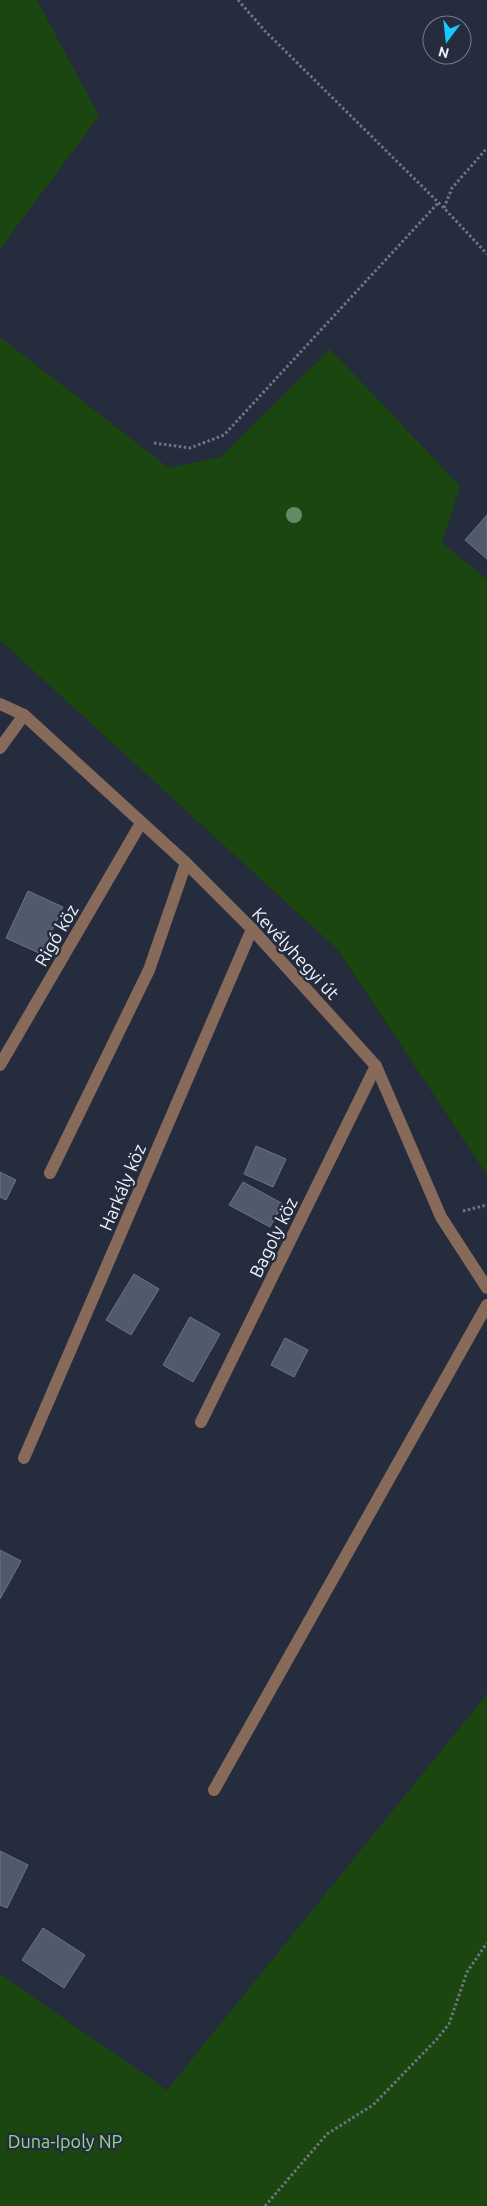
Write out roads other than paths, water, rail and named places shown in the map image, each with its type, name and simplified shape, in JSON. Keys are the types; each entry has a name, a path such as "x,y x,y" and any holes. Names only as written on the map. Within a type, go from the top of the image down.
{"street":[{"name":"Kevélyhegyi út","path":"0,704 24,715 186,863 252,929 376,1066 441,1217 487,1288"},
{"path":"0,748 24,715"},
{"name":"Rigó köz","path":"0,1065 141,823"},
{"path":"50,1173 148,970 186,863"},
{"name":"Harkály köz","path":"24,1458 252,929"},
{"name":"Bagoly köz","path":"201,1422 376,1066"},
{"path":"214,1790 487,1305"}],"park label":[{"name":"Duna-Ipoly NP","path":"65,2141"}]}
